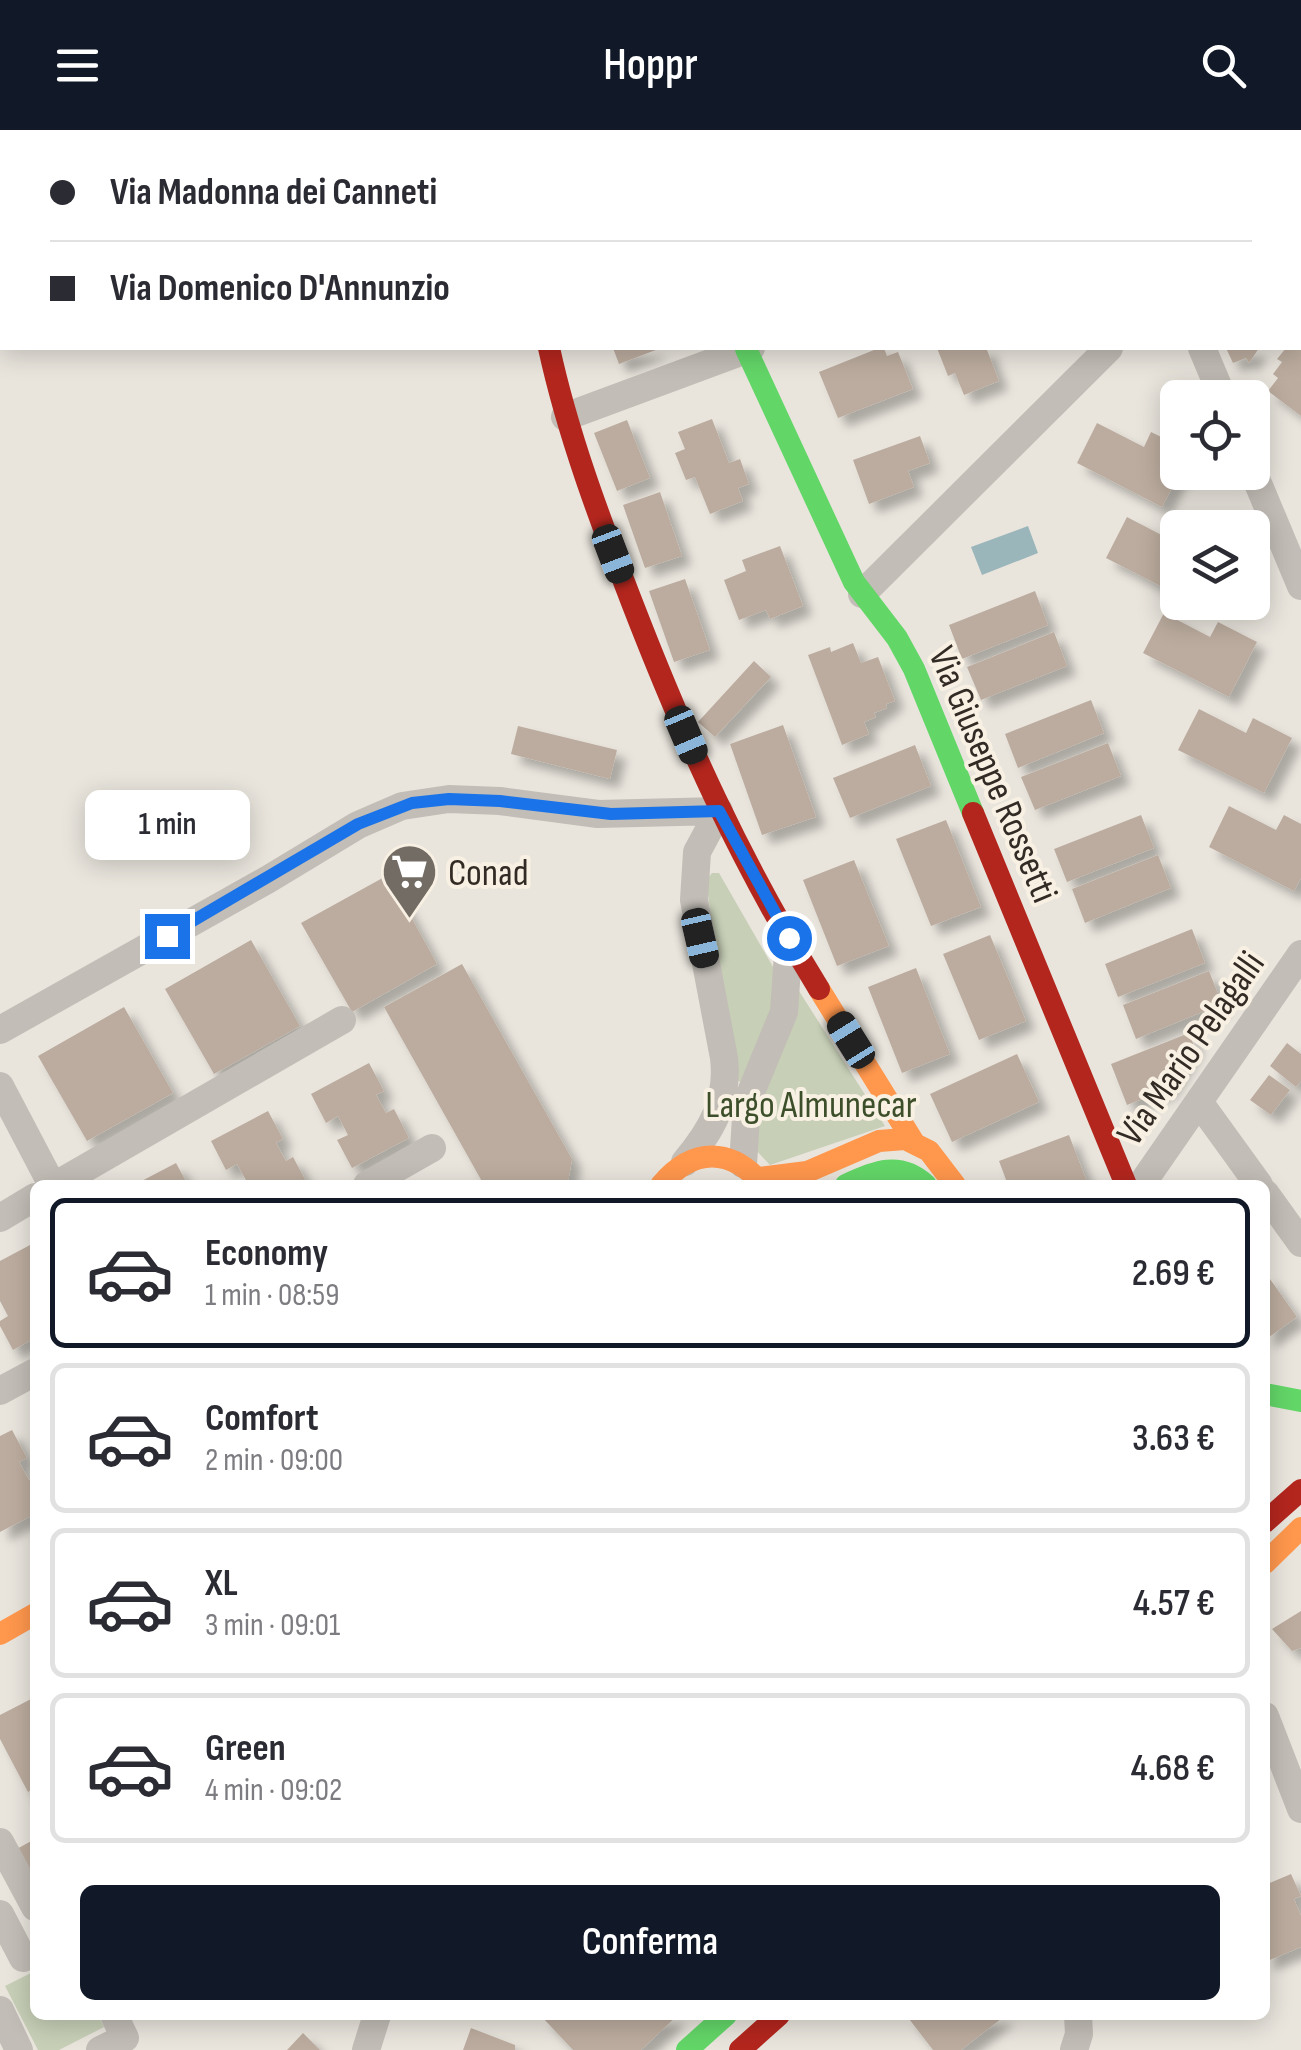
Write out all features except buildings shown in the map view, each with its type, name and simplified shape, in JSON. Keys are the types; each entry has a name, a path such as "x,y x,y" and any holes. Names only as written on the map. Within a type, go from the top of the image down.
{"street":[{"path":"550,350 564,417 587,486 719,811 789,938 913,1141 933,1154 951,1180"},
{"path":"564,417 743,350"},
{"name":"Via Giuseppe Rossetti","path":"749,350 862,594 897,638 914,668 1124,1180"},
{"path":"862,594 1108,350"},
{"path":"1203,350 1215,380"},
{"path":"1261,490 1301,586"},
{"path":"0,1030 267,880 358,824 402,806 449,799 500,801 598,814 719,811"},
{"path":"666,1180 712,1127 725,1082 724,1058 694,900 697,852 719,811"},
{"path":"755,1176 743,1134 747,1102 784,1012 789,938"},
{"name":"Via Mario Pelagalli","path":"1144,1180 1301,954"},
{"path":"63,1180 342,1020"},
{"path":"0,1086 51,1180"},
{"path":"1199,1102 1255,1180"},
{"path":"685,1162 716,1156 755,1176 813,1170 882,1141 913,1141"},
{"path":"376,1180 432,1148"},
{"path":"859,1180 892,1167 910,1171 920,1180"},
{"path":"0,1218 30,1200"},
{"path":"1270,1200 1301,1243"},
{"path":"0,1392 30,1375"},
{"path":"1270,1395 1301,1401"},
{"path":"1270,1396 1301,1413"},
{"path":"1270,1518 1301,1490"},
{"path":"1270,1558 1301,1528"},
{"path":"0,1634 30,1617"},
{"path":"1270,1729 1301,1809"},
{"path":"0,1842 30,1898"},
{"path":"0,1914 19,1959"},
{"path":"0,2010 19,2050"},
{"path":"100,2050 125,2038 116,2020"},
{"path":"366,2050 375,2020"},
{"path":"687,2050 720,2020"},
{"path":"740,2050 773,2020"},
{"path":"1074,2050 1078,2020"}],"green space":[{"name":"Largo Almunecar","path":"712,873 719,873 776,972 778,997 741,1082 733,1079 706,880"},
{"name":"Largo Almunecar","path":"799,991 885,1126 770,1165 753,1147 755,1111 787,1038"},
{"path":"30,1974 30,2020 100,2020 104,2027 59,2050 38,2050 5,1986"}],"water":[{"path":"1028,526 1038,553 982,575 971,547"}],"traffic: fast":[{"path":"746,350 854,582 897,638 914,669 973,813"},
{"path":"858,1180 887,1171 907,1173 919,1180"},
{"path":"1270,1395 1301,1401"},
{"path":"687,2050 720,2020"}],"traffic: slow":[{"path":"819,989 913,1141"},
{"path":"759,1178 807,1172 879,1141 905,1139 929,1151 951,1180"},
{"path":"666,1180 686,1164 712,1156 738,1164 758,1180"},
{"path":"1270,1558 1301,1528"},
{"path":"0,1634 30,1617"}],"traffic: jam":[{"path":"550,350 585,476 672,702 739,847 819,989"},
{"path":"973,813 1124,1180"},
{"path":"1270,1518 1301,1490"},
{"path":"740,2050 773,2020"}],"place":[{"name":"Conad","path":"409,921"}],"route":[{"path":"167,936 368,819 412,803 449,799 500,801 598,814 719,811 789,938"}]}
